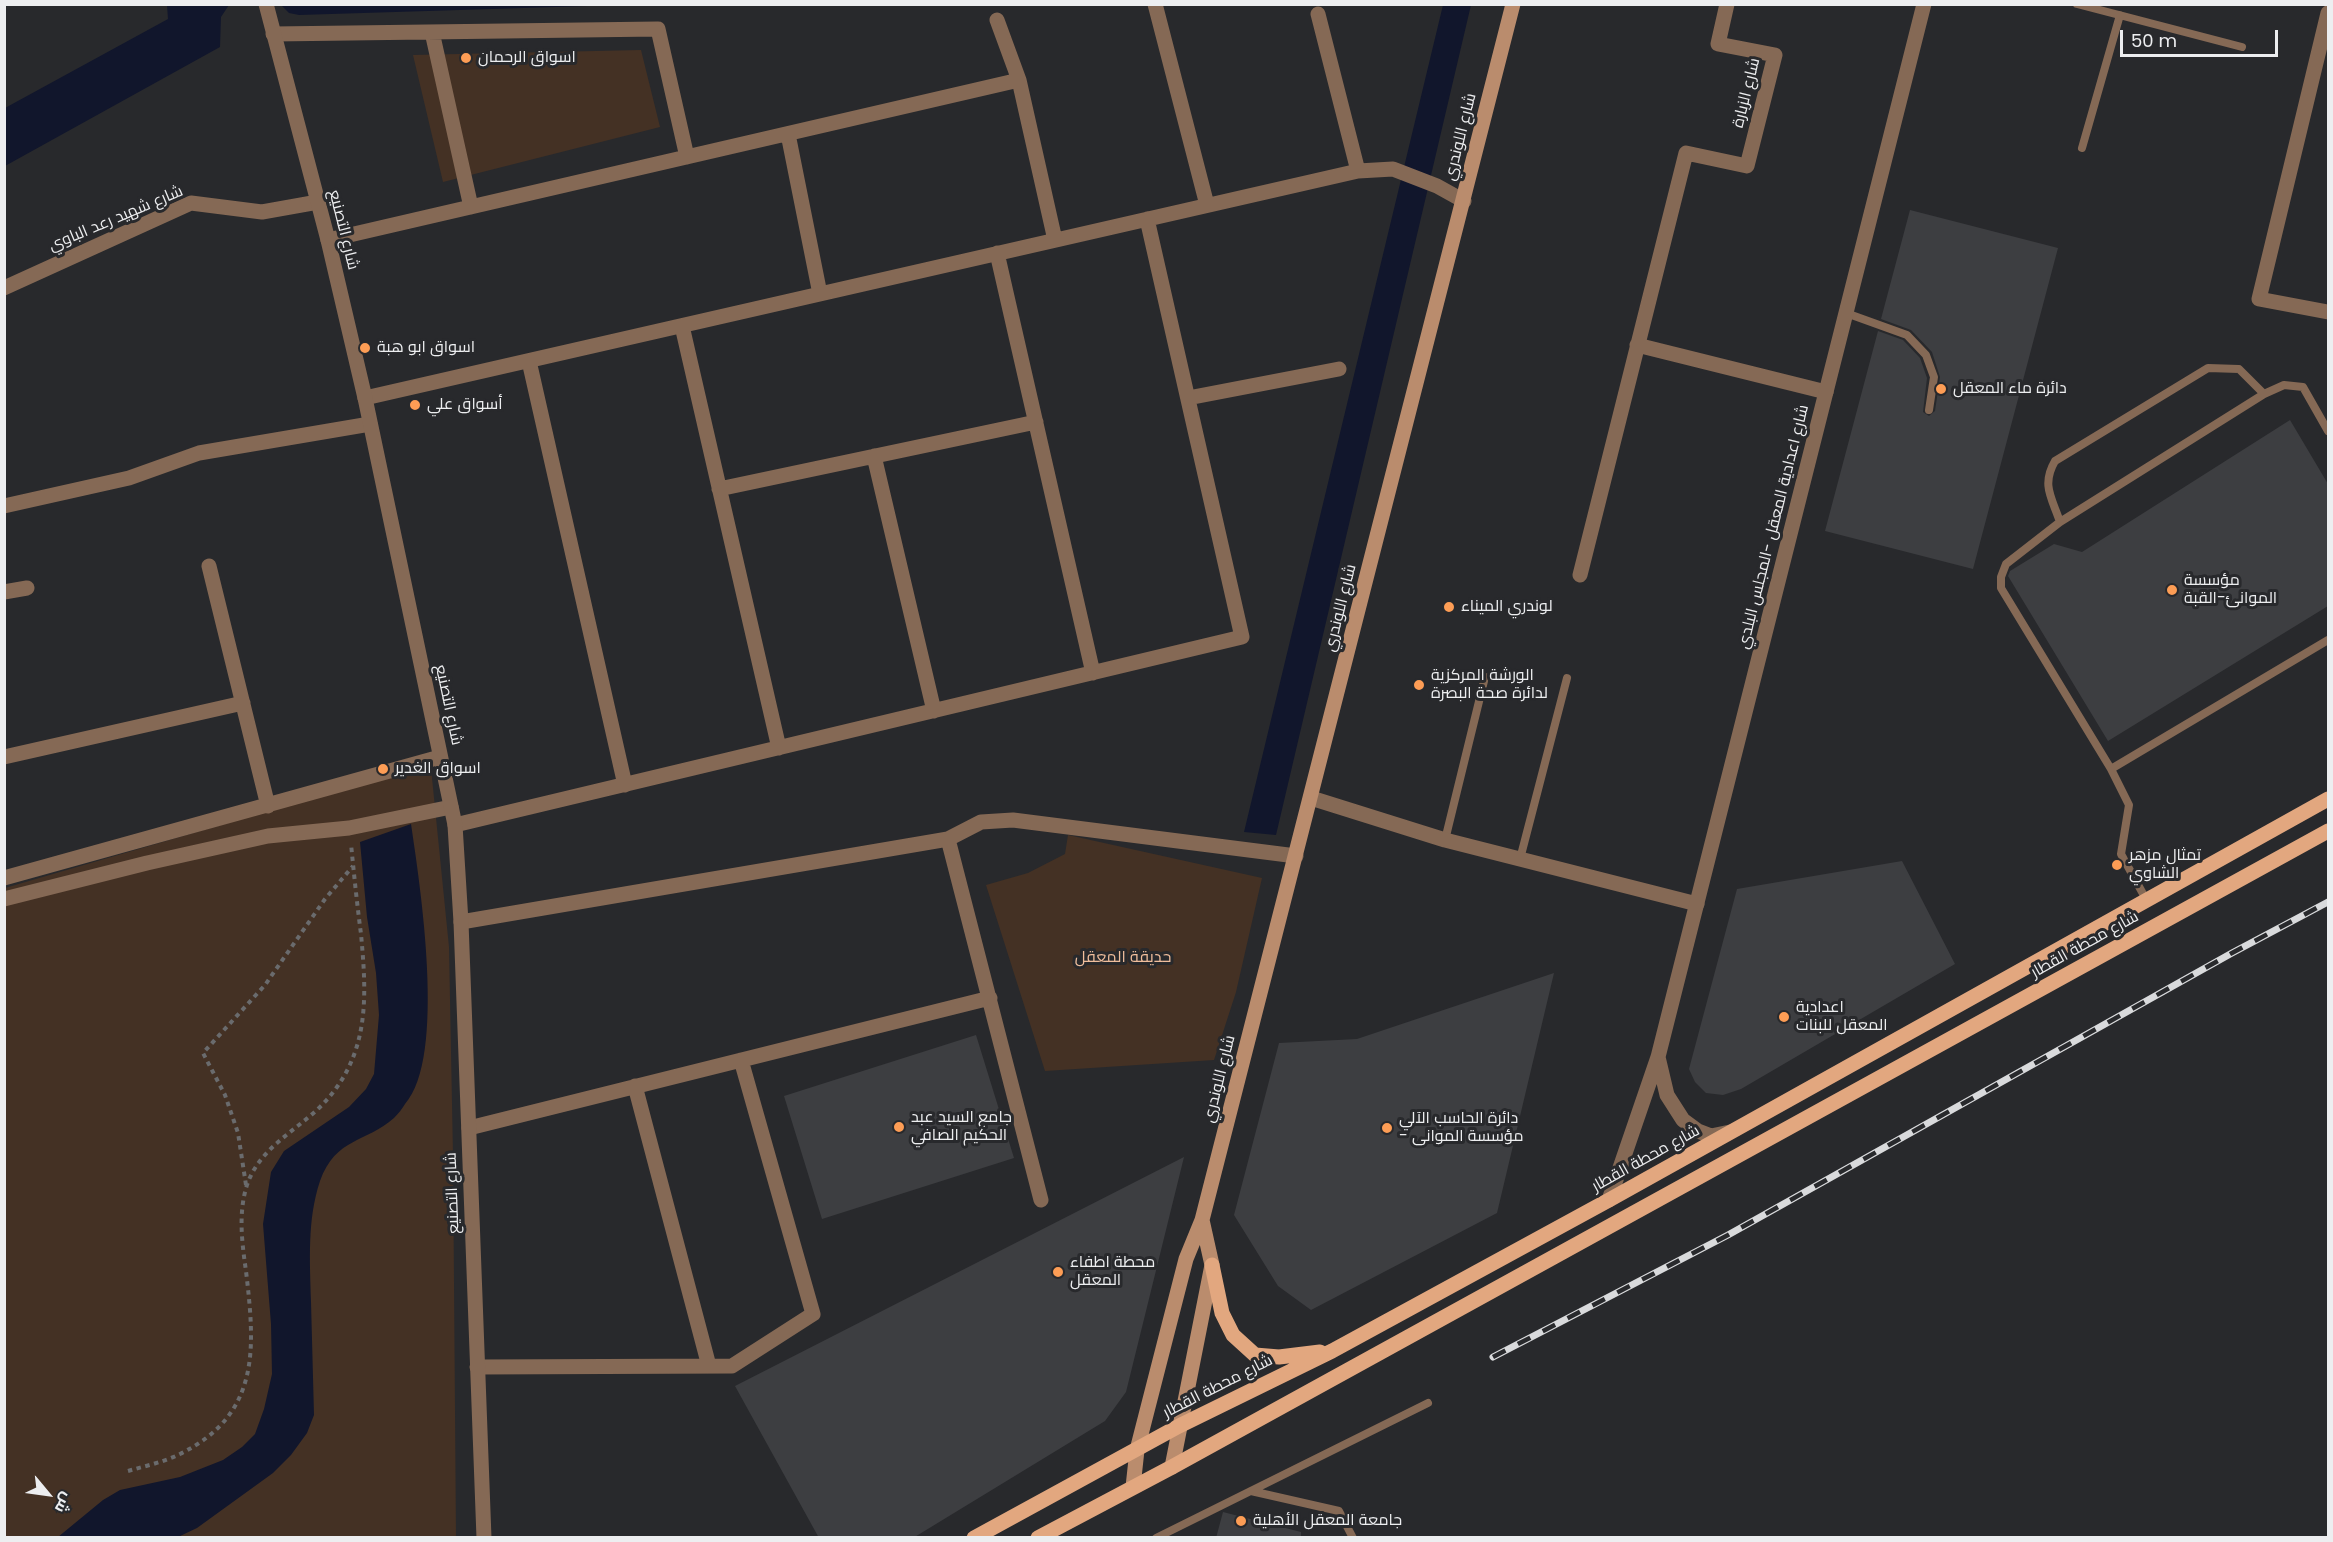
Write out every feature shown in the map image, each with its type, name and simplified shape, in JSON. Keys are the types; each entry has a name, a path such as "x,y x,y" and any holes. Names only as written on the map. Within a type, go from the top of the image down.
{"main road":[{"name":"شارع اللوندري","path":"1133,1487 1137,1450 1186,1259 1202,1220 1513,4"},
{"name":"شارع محطة القطار","path":"974,1538 1179,1426 1332,1351 1609,1200 2328,799"},
{"name":"شارع محطة القطار","path":"1038,1538 1172,1467 2328,831"},
{"path":"1202,1220 1222,1313 1233,1335 1256,1355 1279,1357 1332,1351"},
{"path":"1172,1467 1212,1265"}],"street":[{"name":"شارع التصنيع","path":"266,4 328,240 370,424 455,825 461,922 484,1538"},
{"path":"1155,4 1207,205"},
{"name":"شارع الزبارة","path":"1637,345 1686,153 1747,166 1775,55 1718,44 1727,4"},
{"name":"شارع اعدادية المعقل -المجلس البلدي","path":"1609,1200 1658,1058 1924,4"},
{"path":"2328,13 2259,299 2328,312"},
{"path":"1318,14 1358,171"},
{"path":"997,20 1018,80 1055,240"},
{"path":"273,33 658,29 687,157"},
{"path":"432,32 471,207"},
{"path":"328,240 1018,80"},
{"path":"788,134 820,294"},
{"path":"364,398 1358,171 1393,169 1437,186 1464,201"},
{"name":"شارع شهيد رعد الباوي","path":"4,288 191,203 262,212 318,202"},
{"path":"455,825 1242,637 1147,219"},
{"path":"997,253 1093,673"},
{"path":"682,326 779,748"},
{"path":"1580,575 1637,345 1826,392"},
{"path":"529,361 625,784"},
{"path":"1188,398 1339,369"},
{"path":"719,489 1036,422"},
{"path":"4,506 129,478 199,453 370,424"},
{"path":"874,456 934,711"},
{"path":"209,566 268,806"},
{"path":"4,592 27,588"},
{"path":"4,757 243,703"},
{"path":"4,878 440,757"},
{"path":"1311,798 1445,840 1697,904"},
{"path":"4,899 267,836 349,828 451,807"},
{"path":"461,922 948,839 981,822 1013,820 1296,856"},
{"path":"948,839 1041,1200"},
{"path":"469,1128 990,998"},
{"path":"1658,1058 1667,1095 1683,1120 1698,1131 1711,1136 1735,1131"},
{"path":"477,1367 732,1366 813,1314 741,1060"},
{"path":"635,1086 709,1366"}],"lane":[{"path":"2077,4 2242,47"},
{"path":"2082,148 2120,15"},
{"path":"1846,313 1908,335 1926,355 1934,377 1929,410"},
{"path":"2060,522 2047,483 2048,473 2055,461 2208,368 2240,369 2264,394"},
{"path":"2147,901 2121,854 2129,805 2110,769 2001,588 2001,577 2006,564 2060,522 2264,394 2284,385 2302,387 2328,431"},
{"path":"2110,769 2328,640"},
{"path":"1445,840 1485,676"},
{"path":"1520,859 1567,678"},
{"path":"1156,1538 1428,1403"},
{"path":"1251,1491 1339,1511 1353,1538"}],"path":[{"path":"128,1472 178,1455 201,1442 221,1425 236,1406 245,1384 251,1356 251,1324 242,1242 243,1202 246,1187 262,1158 320,1107 335,1089 354,1055 363,1023 365,973 349,828"},
{"path":"246,1187 238,1133 225,1095 203,1053 265,985 325,899 353,866"}],"green space":[{"path":"641,50 660,127 443,182 413,55"},
{"path":"431,768 449,947 456,1537 5,1538 5,888 334,792"},
{"name":"حديقة المعقل","path":"1068,835 1262,878 1236,992 1214,1060 1045,1071 986,885 1028,873 1065,854"}],"water":[{"path":"167,5 229,5 221,17 220,47 5,166 5,108 168,19"},
{"path":"281,5 620,5 299,15 289,13"},
{"path":"1443,5 1471,5 1276,835 1244,832"},
{"path":"411,824 420,887 427,969 428,1011 425,1049 418,1081 400,1111 383,1126 343,1148 334,1156 320,1181 313,1211 310,1241 314,1415 307,1433 291,1455 273,1473 197,1528 178,1537 58,1537 103,1500 120,1490 180,1477 223,1460 242,1447 255,1434 264,1409 272,1374 271,1324 263,1224 271,1172 284,1151 349,1107 366,1089 374,1074 379,1015 360,842"}],"building":[{"name":"دائرة ماء المعقل","path":"1910,210 2058,248 1973,569 1825,531 1878,331 1903,340 1920,358 1927,378 1923,412 1929,416 1935,411 1940,377 1932,352 1911,330 1881,319"},
{"name":"مؤسسة الموانئ-القبة","path":"2290,420 2328,484 2328,606 2108,741 2008,576 2010,571 2054,544 2082,552"},
{"name":"اعدادية المعقل للبنات","path":"1902,861 1955,964 1741,1089 1723,1095 1706,1093 1695,1082 1689,1069 1737,889"},
{"name":"دائرة الحاسب الآلي - مؤسسة الموانى","path":"1554,973 1497,1213 1311,1310 1278,1286 1234,1215 1279,1043 1357,1039"},
{"name":"جامع السيد عبد الحكيم الصافي","path":"976,1035 1014,1158 822,1219 784,1096"},
{"name":"محطة اطفاء المعقل","path":"1184,1157 1126,1392 1105,1421 913,1538 819,1538 735,1386"},
{"name":"جامعة المعقل الأهلية","path":"1223,1512 1301,1532 1301,1538 1216,1538"}],"railway":[{"path":"1493,1357 1728,1235 2232,953 2328,902"}],"place":[{"name":"اسواق الرحمان","path":"466,58"},
{"name":"اسواق ابو هبة","path":"365,348"},
{"name":"دائرة ماء المعقل","path":"1941,389"},
{"name":"أسواق علي","path":"415,405"},
{"name":"مؤسسة الموانئ-القبة","path":"2172,590"},
{"name":"لوندري الميناء","path":"1449,607"},
{"name":"الورشة المركزية لدائرة صحة البصرة","path":"1419,685"},
{"name":"اسواق الغدير","path":"383,769"},
{"name":"تمثال مزهر الشاوي","path":"2117,865"},
{"name":"اعدادية المعقل للبنات","path":"1784,1017"},
{"name":"جامع السيد عبد الحكيم الصافي","path":"899,1127"},
{"name":"دائرة الحاسب الآلي - مؤسسة الموانى","path":"1387,1128"},
{"name":"محطة اطفاء المعقل","path":"1058,1272"},
{"name":"جامعة المعقل الأهلية","path":"1241,1521"}]}
